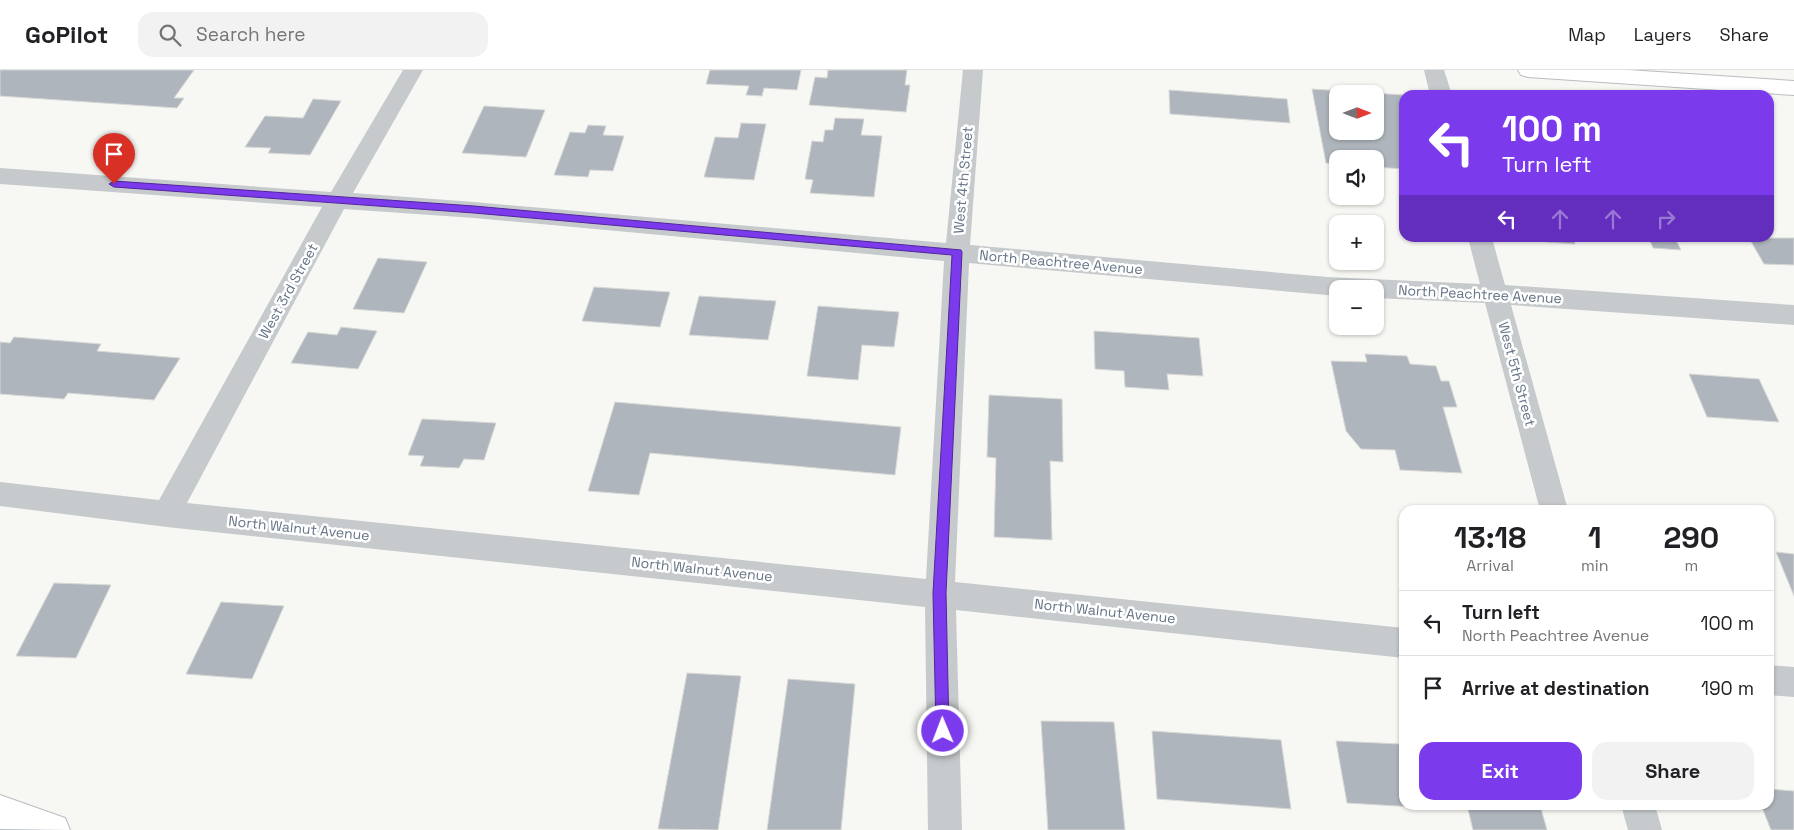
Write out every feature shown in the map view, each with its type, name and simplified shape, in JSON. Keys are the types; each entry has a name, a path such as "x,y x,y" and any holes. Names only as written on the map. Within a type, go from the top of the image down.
{"street":[{"name":"West 3rd Street","path":"167,514 338,199 413,70"},
{"name":"West 4th Street","path":"945,830 940,593 957,252 973,70"},
{"path":"1434,70 1440,90"},
{"path":"1528,70 1794,88"},
{"name":"North Peachtree Avenue","path":"0,176 338,199 1328,286 1495,294 1794,315"},
{"name":"West 5th Street","path":"1481,242 1553,505"},
{"name":"North Walnut Avenue","path":"0,494 167,514 940,593 1399,642"},
{"path":"1774,680 1794,682"},
{"path":"1640,810 1646,830"},
{"path":"0,812 53,830"}],"building":[{"path":"0,70 194,70 174,98 184,98 177,108 0,96"},
{"path":"710,70 801,70 797,90 764,88 762,96 746,95 749,86 706,84"},
{"path":"828,70 907,70 905,85 910,85 906,112 809,105 815,77 827,78"},
{"path":"1312,89 1329,90 1329,140 1384,140 1384,94 1399,95 1399,169 1384,168 1384,150 1329,150 1329,163 1326,163"},
{"path":"1169,90 1287,99 1290,123 1170,114"},
{"path":"313,99 341,101 310,155 268,153 271,148 245,147 265,116 303,118"},
{"path":"484,106 545,110 526,157 462,153"},
{"path":"835,118 864,119 861,135 882,136 874,197 810,193 813,180 805,179 812,141 823,142 825,130 833,130"},
{"path":"741,123 766,124 754,180 704,177 715,137 738,138"},
{"path":"588,125 606,126 603,135 624,136 613,171 590,170 588,177 554,175 570,132 585,133"},
{"path":"1774,238 1794,238 1794,265 1764,264 1751,242 1774,242"},
{"path":"1547,242 1574,242 1575,244"},
{"path":"1650,242 1677,242 1681,250 1653,248"},
{"path":"378,258 427,262 404,313 353,309"},
{"path":"594,287 670,292 660,327 582,321"},
{"path":"699,296 776,301 768,340 689,335"},
{"path":"818,306 899,312 894,347 862,345 858,380 807,376"},
{"path":"341,327 377,331 358,369 291,363 308,332 337,335"},
{"path":"1094,331 1199,338 1203,376 1167,374 1169,390 1125,387 1124,371 1095,369"},
{"path":"14,337 101,344 97,351 180,358 154,400 68,393 64,399 0,394 0,342 10,343"},
{"path":"1365,354 1407,356 1410,364 1436,366 1441,381 1449,381 1457,407 1443,407 1462,473 1400,470 1395,450 1361,449 1346,431 1331,361 1367,362"},
{"path":"1689,374 1759,379 1779,422 1707,417"},
{"path":"989,395 1062,399 1063,462 1050,461 1052,540 994,537 996,458 987,457"},
{"path":"615,402 901,427 895,475 650,453 639,495 588,491"},
{"path":"422,419 496,423 484,460 464,459 459,468 420,466 424,456 408,455"},
{"path":"1776,552 1794,554 1794,596"},
{"path":"54,583 111,585 76,658 16,656"},
{"path":"221,602 284,606 252,679 186,674"},
{"path":"687,673 741,676 718,830 658,829"},
{"path":"788,679 855,684 841,830 767,830"},
{"path":"1041,721 1114,722 1125,830 1048,830"},
{"path":"1152,731 1281,740 1291,809 1157,799"},
{"path":"1336,741 1399,744 1399,806 1347,803"},
{"path":"1774,789 1794,791 1794,830 1771,830 1763,810 1774,810"},
{"path":"1468,810 1541,810 1547,830 1473,830"}],"route":[{"path":"114,184 338,199 957,252 940,593 943,731"}]}
